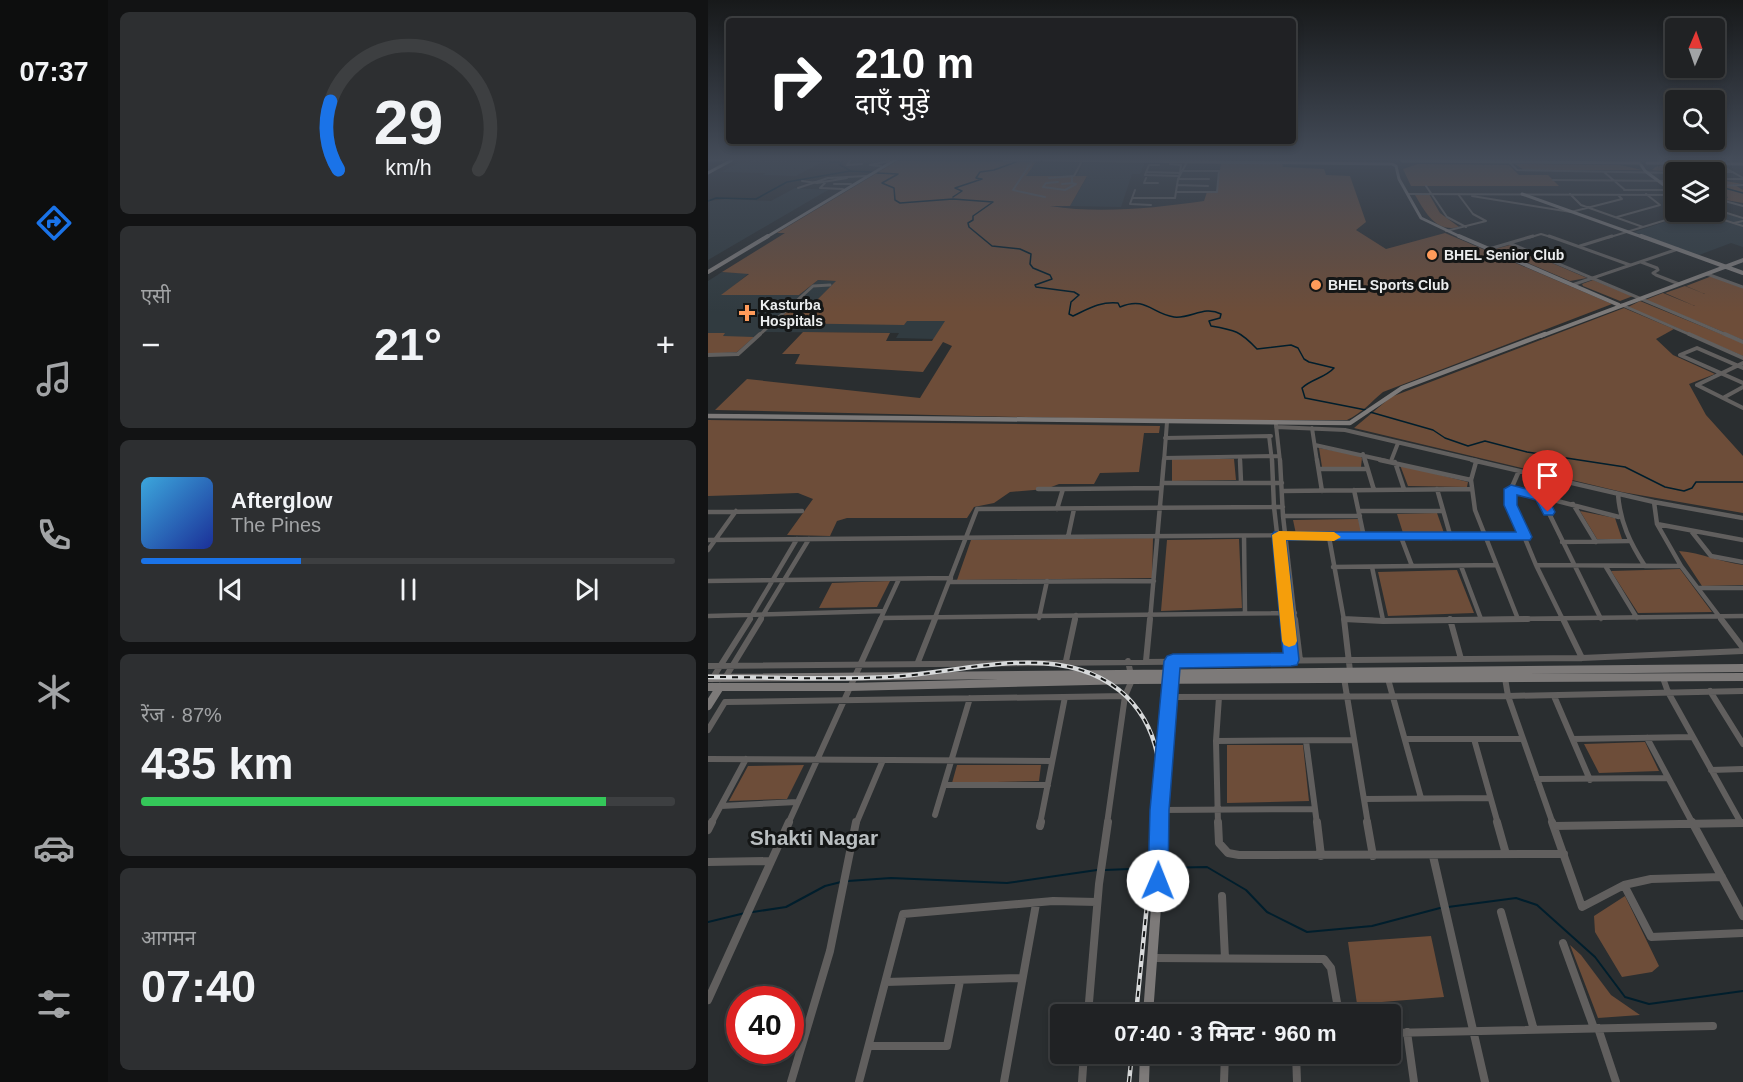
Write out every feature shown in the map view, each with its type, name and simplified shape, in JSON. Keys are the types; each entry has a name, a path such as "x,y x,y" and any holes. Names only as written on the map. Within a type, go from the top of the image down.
{"main road":[{"path":"708,270 808,210"},
{"path":"1417,210 1421,218 1448,231 1620,305"},
{"path":"1567,210 1743,273"},
{"path":"708,416 1276,425 1350,423 1402,388 1743,260"},
{"path":"1149,1004 1158,881 1160,810 1173,661"},
{"path":"709,682 725,679 1172,676 1743,668"},
{"path":"1500,670 1505,678"},
{"path":"1346,674 1388,679 1743,677"},
{"path":"709,682 720,687 849,687 1132,676"},
{"path":"708,706 725,679"},
{"path":"1143,1082 1144,1064"}],"street":[{"path":"1442,210 1447,217 1466,227"},
{"path":"1448,231 1486,221 1470,210"},
{"path":"1562,210 1578,210"},
{"path":"1597,210 1643,227"},
{"path":"1617,217 1640,210"},
{"path":"1725,213 1743,219"},
{"path":"1734,224 1743,219"},
{"path":"1580,246 1665,220"},
{"path":"1725,221 1743,226"},
{"path":"1490,249 1541,234 1630,265"},
{"path":"1509,243 1743,342"},
{"path":"1574,285 1678,249"},
{"path":"1641,262 1657,268 1658,270 1653,273 1656,275 1679,284"},
{"path":"1707,274 1743,287"},
{"path":"708,356 738,354 813,286 830,285"},
{"path":"1620,305 1743,358"},
{"path":"1723,398 1742,388 1722,374 1680,355 1697,348 1743,368"},
{"path":"1743,363 1697,385 1743,408"},
{"path":"1146,661 1167,422"},
{"path":"1300,660 1283,516 1283,491 1276,425 1345,430 1654,502 1743,518"},
{"path":"1312,428 1322,491"},
{"path":"1269,436 1274,507 1279,535 1291,660"},
{"path":"1165,438 1276,436"},
{"path":"1398,443 1393,461 1404,489"},
{"path":"1315,445 1471,480"},
{"path":"1363,454 1374,490"},
{"path":"1164,458 1279,456"},
{"path":"1240,457 1241,482"},
{"path":"1476,462 1471,480 1474,510 1518,619"},
{"path":"1319,469 1367,469"},
{"path":"1519,471 1511,489 1511,505 1536,566 1582,658"},
{"path":"1038,489 1241,482 1282,483"},
{"path":"1057,509 1063,489"},
{"path":"1437,489 1451,538"},
{"path":"1283,491 1471,489"},
{"path":"1511,489 1619,517"},
{"path":"1354,490 1364,537"},
{"path":"1618,494 1619,517 1629,541 1645,566"},
{"path":"1541,497 1601,619"},
{"path":"708,666 918,662 1582,658 1743,650 1721,616 1681,566 1657,524 1654,502"},
{"path":"1573,504 1596,542"},
{"path":"918,662 978,509 1283,507"},
{"path":"1068,537 1074,509"},
{"path":"708,550 736,511"},
{"path":"708,512 802,511"},
{"path":"1283,516 1443,511"},
{"path":"1657,524 1743,540"},
{"path":"1692,531 1711,556 1743,562"},
{"path":"708,540 1279,535 1525,537"},
{"path":"1244,536 1245,613"},
{"path":"1329,537 1344,619 1348,659 1347,696 1373,856"},
{"path":"1401,537 1412,566"},
{"path":"709,682 774,581 797,539"},
{"path":"725,679 809,539"},
{"path":"1562,542 1629,541"},
{"path":"1333,567 1496,565"},
{"path":"1461,566 1481,619"},
{"path":"1536,566 1681,566"},
{"path":"1372,567 1383,621"},
{"path":"1606,567 1637,618"},
{"path":"708,581 899,579 1154,581"},
{"path":"708,1000 899,579"},
{"path":"1039,618 1047,581"},
{"path":"1698,588 1743,588"},
{"path":"708,616 884,611"},
{"path":"880,618 1039,618 1076,615 1295,613"},
{"path":"1066,661 1076,615"},
{"path":"1344,619 1383,621 1743,616"},
{"path":"1450,619 1461,659"},
{"path":"1554,826 1742,823 1668,692 1661,669 1652,656"},
{"path":"1490,659 1500,670"},
{"path":"1089,1004 1101,861 1125,696 1132,676 1128,661"},
{"path":"1505,678 1508,696 1582,908 1624,885 1650,879 1722,877"},
{"path":"1388,679 1421,798"},
{"path":"1710,691 1743,744"},
{"path":"1169,697 1554,696 1743,691"},
{"path":"708,730 725,702 1125,696"},
{"path":"1554,696 1590,780"},
{"path":"1040,826 1065,697"},
{"path":"1219,697 1216,741 1216,811 1219,843 1228,853 1321,856 1564,854"},
{"path":"935,815 970,698"},
{"path":"1573,739 1693,737"},
{"path":"1647,738 1743,916"},
{"path":"1405,739 1524,740"},
{"path":"1474,739 1506,854"},
{"path":"1216,741 1354,740"},
{"path":"1306,741 1321,856"},
{"path":"708,759 1052,761"},
{"path":"708,830 746,759"},
{"path":"791,1082 830,951 853,830 883,760"},
{"path":"1711,770 1743,769"},
{"path":"1536,779 1668,778"},
{"path":"944,786 1048,785"},
{"path":"1364,799 1490,798"},
{"path":"721,806 797,802"},
{"path":"1160,810 1314,809"},
{"path":"1433,856 1485,1082"},
{"path":"708,862 770,861"},
{"path":"1624,885 1651,937 1743,933"},
{"path":"1222,896 1225,958"},
{"path":"859,1082 903,914 1053,901 1097,902"},
{"path":"1004,1082 1036,904"},
{"path":"1501,912 1534,1030"},
{"path":"1563,943 1616,1082"},
{"path":"1153,958 1324,960 1331,968 1337,1004"},
{"path":"886,982 1023,978"},
{"path":"869,1046 947,1046 960,981"},
{"path":"1401,1032 1713,1026"},
{"path":"1407,1032 1414,1082"},
{"path":"1082,1082 1083,1064"},
{"path":"1224,1082 1225,1064"},
{"path":"1296,1064 1296,1082"}],"shaded area":[{"path":"710,210 793,210 708,260"},
{"path":"815,210 1362,210 1366,222 1356,230 1386,249 1445,233 1612,304 1383,392 1362,411 1347,420 1154,420 715,410 747,379 920,398 952,346 943,342 923,372 795,364 800,354 782,354 803,332 890,333 886,341 932,341 945,321 907,321 904,325 775,323 794,305 811,306 836,281 818,280 799,295 721,295 749,274 722,272 785,233 777,233"},
{"path":"1425,210 1439,210 1459,227 1444,227 1432,220"},
{"path":"1725,213 1743,219 1743,247 1731,243 1699,255 1634,232 1665,222 1725,222"},
{"path":"1510,245 1587,278 1570,281 1495,249"},
{"name":"Kasturba Hospitals","path":"722,272 749,273 723,295 799,295 818,280 837,281 811,306 907,321 946,321 934,339 896,338 899,333 759,332 737,352 708,354 708,281"},
{"path":"1712,276 1743,288 1743,340 1645,300 1663,293 1695,306 1665,293 1685,286 1705,294 1686,286"},
{"path":"1593,280 1633,296 1620,301 1582,284"},
{"path":"1640,301 1743,343 1743,356 1628,307"},
{"path":"1624,308 1674,329 1656,339 1673,355 1715,374 1689,384 1706,415 1743,456 1743,513 1622,492 1354,428 1391,397"},
{"path":"708,333 754,337 737,352 708,354"},
{"path":"708,420 1160,426 1159,433 1144,433 1139,472 1100,473 1094,484 1059,484 1046,489 1010,492 994,503 974,507 967,518 847,518 837,521 830,536 787,535 813,499 798,493 708,496"},
{"path":"1319,448 1358,455 1362,458 1361,467 1322,467"},
{"path":"1172,459 1234,459 1236,480 1172,481"},
{"path":"1400,465 1468,482 1467,487 1408,486"},
{"path":"1580,511 1615,518 1622,539 1597,539"},
{"path":"1437,513 1444,533 1403,533 1397,514"},
{"path":"1358,519 1363,534 1296,534 1293,520"},
{"path":"1153,538 1152,578 957,580 971,540"},
{"path":"1239,539 1242,608 1161,611 1167,540"},
{"path":"1679,551 1743,565 1743,585 1702,586"},
{"path":"1680,569 1712,612 1638,613 1611,571"},
{"path":"1457,570 1474,613 1388,616 1378,572"},
{"path":"890,581 877,607 819,608 832,583"},
{"path":"1645,742 1659,771 1599,773 1584,744"},
{"path":"1227,745 1303,745 1309,801 1227,803"},
{"path":"804,765 787,799 729,801 748,766"},
{"path":"957,765 1041,765 1039,781 952,783"},
{"path":"1625,896 1659,966 1652,972 1622,977 1595,932 1594,916"},
{"path":"1431,936 1444,997 1357,1004 1348,942"},
{"path":"1570,945 1581,955 1611,995 1640,1015 1598,1018"}],"waterway":[{"path":"981,210 973,216 973,220 968,223 969,227 992,246 1020,249 1031,254 1030,264 1033,268 1050,275 1052,279 1035,285 1036,287 1074,292 1079,295 1071,302 1069,314 1073,316 1106,303 1118,303 1120,307 1129,304 1143,305 1174,317 1215,312 1221,314 1220,318 1209,321 1211,326 1237,332 1257,349 1291,345 1298,348 1304,359 1309,362 1334,368 1302,388 1305,398 1366,410"},
{"path":"1370,412 1433,430 1445,438 1468,446 1485,441 1527,452 1625,467 1665,487 1684,491 1692,488 1696,482 1743,482"},
{"path":"1162,868 1207,867 1246,890 1267,912 1307,932 1372,926 1440,908"},
{"path":"1105,870 1154,868"},
{"path":"848,881 891,878 1007,883 1097,870"},
{"path":"753,912 786,907 825,886 841,882"},
{"path":"1448,907 1516,898 1537,905 1595,957 1625,997 1649,1004 1743,991"},
{"path":"708,922 745,913"}],"railway":[{"path":"708,677 890,677 1014,663 1045,663 1074,668 1102,679 1127,697 1147,723 1157,753 1160,775 1137,1004"},
{"path":"1129,1082 1131,1064"}],"slow traffic":[{"path":"1289,641 1279,535 1334,537"}],"place":[{"name":"BHEL Senior Club","path":"1432,255"},
{"name":"BHEL Sports Club","path":"1316,285"},
{"name":"Kasturba Hospitals","path":"747,313"}],"district":[{"name":"Shakti Nagar","path":"814,838"}],"route":[{"path":"1158,881 1160,810 1173,661 1291,660 1279,535 1525,537 1511,505 1511,489 1541,497 1548,512"}]}
